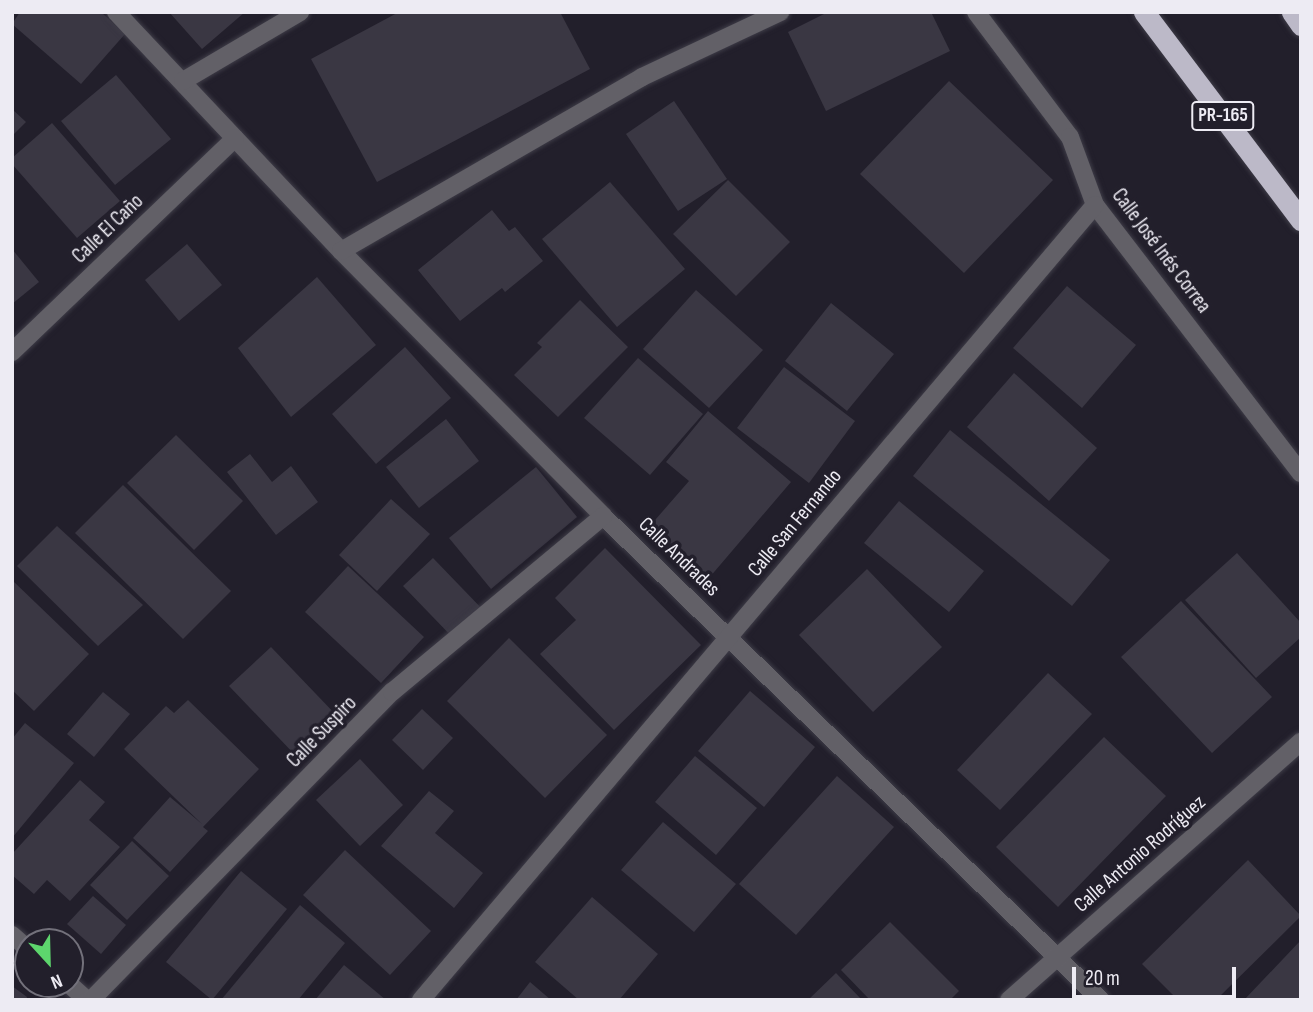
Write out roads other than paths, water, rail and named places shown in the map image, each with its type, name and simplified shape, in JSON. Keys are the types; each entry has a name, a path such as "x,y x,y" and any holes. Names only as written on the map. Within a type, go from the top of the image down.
{"highway":[{"name":"PR-165","path":"1144,12 1301,220"},
{"path":"1292,12 1301,25"}],"street":[{"name":"Calle Andrades","path":"116,12 341,251 603,516 1101,1000"},
{"path":"183,81 300,12"},
{"path":"341,251 642,77 780,12"},
{"name":"Calle José Inés Correa","path":"976,12 1070,137 1095,205 1301,472"},
{"name":"Calle El Caño","path":"12,352 235,138"},
{"name":"Calle San Fernando","path":"421,1000 1095,205"},
{"name":"Calle Suspiro","path":"89,1000 392,692 603,516"},
{"name":"Calle Antonio Rodríguez","path":"1009,1000 1301,742"}]}
